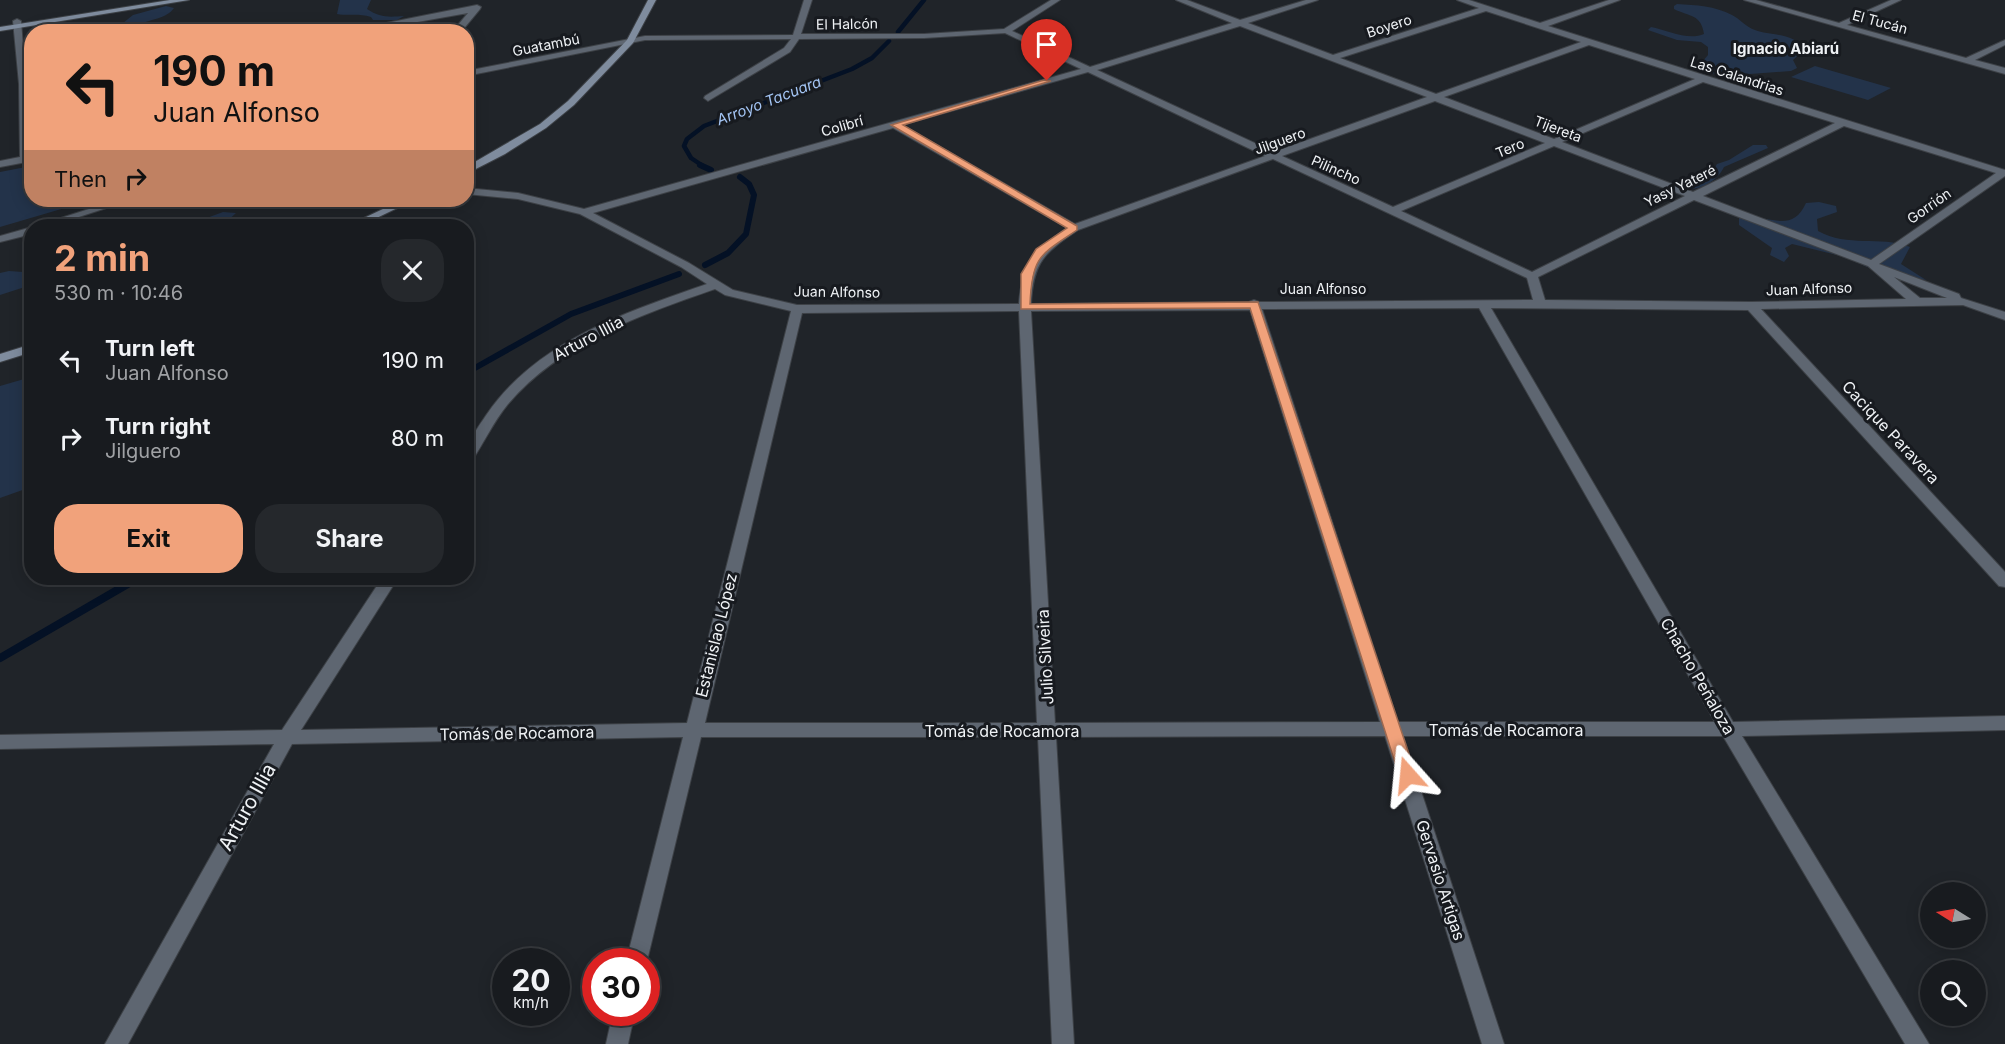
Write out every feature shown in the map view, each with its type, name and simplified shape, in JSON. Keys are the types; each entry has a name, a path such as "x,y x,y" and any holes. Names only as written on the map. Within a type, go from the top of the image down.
{"main road":[{"path":"0,29 155,0"},
{"path":"0,24 17,24 185,0"},
{"path":"474,167 543,126 571,103 630,41 652,0"},
{"path":"368,219 394,207"},
{"path":"0,358 24,350"}],"street":[{"path":"463,24 476,9 479,0"},
{"path":"708,98 787,50 796,38 808,0"},
{"name":"El Halcón","path":"630,41 657,37 924,36 1006,31 1056,0"},
{"name":"Tijereta","path":"1180,0 1872,264 1916,301"},
{"name":"Colibrí","path":"584,213 1091,69 1314,0"},
{"name":"Las Calandrias","path":"1461,0 1703,79 2004,173"},
{"path":"1539,26 1616,0"},
{"name":"El Tucán","path":"1748,0 2005,70"},
{"path":"1840,25 1897,0"},
{"name":"Boyero","path":"1333,58 1487,8"},
{"path":"391,24 476,9"},
{"path":"17,24 24,67"},
{"name":"Pilincho","path":"1006,31 1532,276"},
{"name":"Guatambú","path":"474,72 630,41"},
{"name":"Jilguero","path":"1025,307 1026,274 1040,251 1074,228 1589,42"},
{"path":"1968,60 2005,42"},
{"name":"Tero","path":"1393,211 1703,79"},
{"name":"Yasy Yateré","path":"1532,276 1842,123"},
{"path":"895,125 1074,228"},
{"path":"0,164 24,160"},
{"name":"Gorrión","path":"1872,264 2004,173"},
{"name":"Juan Alfonso","path":"474,192 518,196 584,213 685,266 729,293 797,309 1540,303 1751,306 1964,301"},
{"path":"64,219 103,207"},
{"path":"0,239 24,232"},
{"path":"1872,264 2005,316"},
{"path":"1532,276 1540,303"},
{"name":"Arturo Illia","path":"474,447 505,399 538,367 562,349 614,321 716,285"},
{"name":"Gervasio Artigas","path":"1254,304 1394,730 1493,1044"},
{"name":"Chacho Peñaloza","path":"1483,304 1728,729 1918,1044"},
{"name":"Cacique Paravera","path":"1751,306 2005,582"},
{"name":"Julio Silveira","path":"1025,307 1049,731 1063,1044"},
{"name":"Estanislao López","path":"640,948 797,309"},
{"name":"Arturo Illia","path":"116,1044 287,737 385,585"},
{"name":"Tomás de Rocamora","path":"0,742 692,730 1728,729 2005,723"},
{"path":"617,1044 621,1026"}],"shaded area":[{"path":"340,0 371,0 367,9 376,14 404,16 397,20 373,20 367,16 337,14"},
{"path":"1677,4 1719,10 1732,15 1755,30 1795,40 1804,50 1793,60 1797,68 1791,71 1724,76 1699,70 1708,55 1708,47 1701,42 1677,40 1648,30 1651,27 1684,36 1704,34 1697,19 1674,9"},
{"path":"166,6 174,8 166,15 142,24 122,24 133,15"},
{"path":"1815,66 1891,88 1868,100 1791,77"},
{"path":"1753,145 1766,145 1768,148 1724,167 1716,178 1704,186 1691,189 1678,183 1693,177 1693,174 1712,172 1717,164 1729,160"},
{"path":"24,167 24,207 68,207 0,227 0,172"},
{"path":"1819,202 1836,206 1837,212 1817,219 1818,231 1841,239 1887,242 1910,247 1901,264 1926,280 1876,271 1845,257 1792,244 1785,248 1789,256 1784,262 1770,255 1772,248 1739,225 1739,218 1758,217 1777,221 1793,219 1806,203"},
{"path":"223,212 236,213 229,219 204,219"},
{"path":"23,272 24,287 0,295 0,273"},
{"path":"24,379 24,489 0,498 0,386"}],"waterway":[{"name":"Arroyo Tacuara","path":"898,32 924,0"},
{"name":"Arroyo Tacuara","path":"703,166 691,158 684,146 687,139 704,126 852,69 872,58 889,41"},
{"name":"Arroyo Tacuara","path":"700,165 711,170"},
{"name":"Arroyo Tacuara","path":"705,265 728,253 746,234 754,195 749,184 740,177"},
{"name":"Arroyo Tacuara","path":"474,369 571,314 679,274"},
{"name":"Arroyo Tacuara","path":"0,658 126,585"}],"district":[{"name":"Ignacio Abiarú","path":"1786,49"}],"route":[{"path":"1047,81 895,125 1074,228 1040,251 1026,274 1025,307 1254,304 1408,775"}]}
